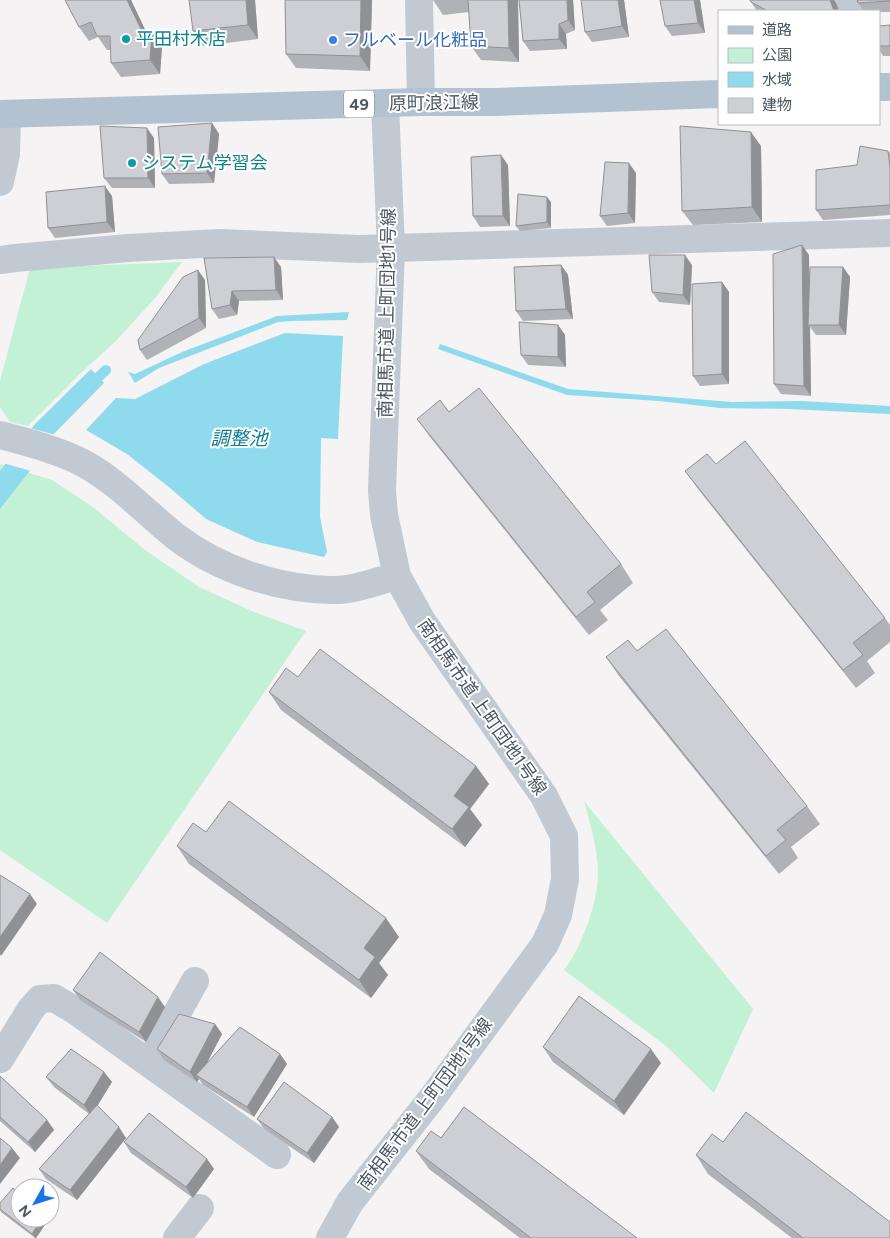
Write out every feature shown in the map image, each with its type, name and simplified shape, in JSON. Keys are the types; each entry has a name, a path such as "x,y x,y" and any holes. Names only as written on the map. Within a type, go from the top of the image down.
{"main road":[{"name":"原町浪江線","path":"4,114 421,102 497,102 718,94"}],"street":[{"path":"419,0 421,102"},
{"name":"南相馬市道 上町団地1号線","path":"330,1238 350,1202 447,1079 545,944 558,915 565,879 564,836 544,796 422,621 397,576 384,515 382,491 391,248 385,104"},
{"path":"0,182 6,154 4,114"},
{"path":"0,260 128,248 220,243 359,249 890,233"},
{"path":"0,436 59,453 82,463 104,476 176,536 202,554 242,573 288,585 332,590 364,585 397,576"},
{"path":"149,1063 195,981"},
{"path":"0,1059 31,1009 40,999 54,998 76,1010 277,1154"},
{"path":"177,1238 200,1208"}],"green space":[{"path":"182,262 156,297 116,341 28,426 10,422 0,407 0,381 30,268"},
{"path":"0,464 52,480 93,507 145,550 199,587 254,612 306,631 107,923 0,850"},
{"path":"584,801 753,1009 714,1093 666,1046 564,970 583,937 592,910 597,885 597,855"}],"water":[{"path":"349,312 347,320 278,322 159,368 135,383 128,372 135,374 182,352 277,316"},
{"name":"調整池","path":"285,333 343,336 338,439 321,438 320,517 327,552 324,557 257,542 206,519 127,454 86,430 116,398 135,399 204,364"},
{"path":"440,344 568,389 732,402 802,401 890,406 890,414 720,408 659,401 567,395 438,349"},
{"path":"91,369 104,383 47,441 40,458 0,509 0,471 35,424"}],"pier":[{"path":"30,428 56,435 31,471 3,463"}],"building":[{"name":"平田村木店","path":"65,0 127,0 141,29 152,32 150,60 111,63 110,36 97,36 91,22 79,27"},
{"path":"189,0 246,0 248,25 193,31"},
{"name":"フルベール化粧品","path":"285,0 361,0 360,56 286,54"},
{"path":"468,0 508,0 509,48 471,46"},
{"path":"519,0 567,0 568,20 559,24 559,39 523,41"},
{"path":"581,0 618,0 622,26 585,32"},
{"path":"660,0 694,0 698,23 665,26"},
{"path":"750,0 830,0 834,10 766,10"},
{"path":"857,0 890,0 890,1 858,3"},
{"path":"890,25 890,46 880,46 880,26"},
{"path":"212,123 207,173 162,174 158,127"},
{"name":"システム学習会","path":"100,126 147,128 148,178 104,178"},
{"path":"680,126 751,132 752,207 682,211"},
{"path":"860,146 888,151 890,205 816,210 816,170 857,165"},
{"path":"501,155 503,216 473,216 471,157"},
{"path":"605,162 629,163 628,213 600,216"},
{"path":"105,186 107,222 48,228 46,192"},
{"path":"518,194 547,197 547,222 516,226"},
{"path":"802,245 804,386 774,384 773,254"},
{"path":"649,255 685,255 683,295 652,292"},
{"path":"274,257 276,290 232,291 230,305 212,309 204,258"},
{"path":"561,265 566,309 516,311 514,267"},
{"path":"810,267 843,267 839,325 808,325"},
{"path":"198,270 199,318 140,350 138,340 183,277"},
{"path":"722,282 722,374 693,376 692,284"},
{"path":"519,322 558,325 558,357 521,355"},
{"path":"479,388 621,564 587,592 595,602 576,617 417,419 440,400 449,412"},
{"path":"745,441 885,618 853,643 863,655 843,670 685,471 707,454 716,464"},
{"path":"666,629 807,806 777,830 786,840 766,856 606,657 628,640 637,651"},
{"path":"320,649 476,766 454,796 469,807 452,829 269,692 286,668 298,677"},
{"path":"229,801 386,918 364,948 375,957 359,980 177,846 193,823 206,832"},
{"path":"0,875 30,894 0,937"},
{"path":"100,952 158,997 139,1032 73,990"},
{"path":"579,996 651,1049 614,1101 543,1047"},
{"path":"179,1014 215,1024 190,1072 157,1049"},
{"path":"240,1027 280,1054 247,1107 196,1075"},
{"path":"71,1049 104,1072 84,1105 46,1077"},
{"path":"0,1076 47,1120 28,1142 0,1117"},
{"path":"284,1082 332,1117 307,1153 257,1119"},
{"path":"97,1105 119,1127 70,1190 60,1183 60,1178 52,1178 39,1169"},
{"path":"464,1107 637,1238 531,1238 416,1151 431,1131 441,1138"},
{"path":"746,1112 890,1222 890,1238 803,1238 696,1155 712,1134 723,1142"},
{"path":"149,1113 207,1159 186,1187 124,1142"},
{"path":"0,1138 12,1148 0,1165"},
{"path":"10,1191 10,1217 0,1209 0,1203"},
{"path":"24,1228 36,1228 32,1234"}],"waterway":[{"path":"89,386 106,370"}],"place":[{"name":"平田村木店","path":"126,39"},
{"name":"フルベール化粧品","path":"333,40"},
{"name":"システム学習会","path":"132,163"}]}
